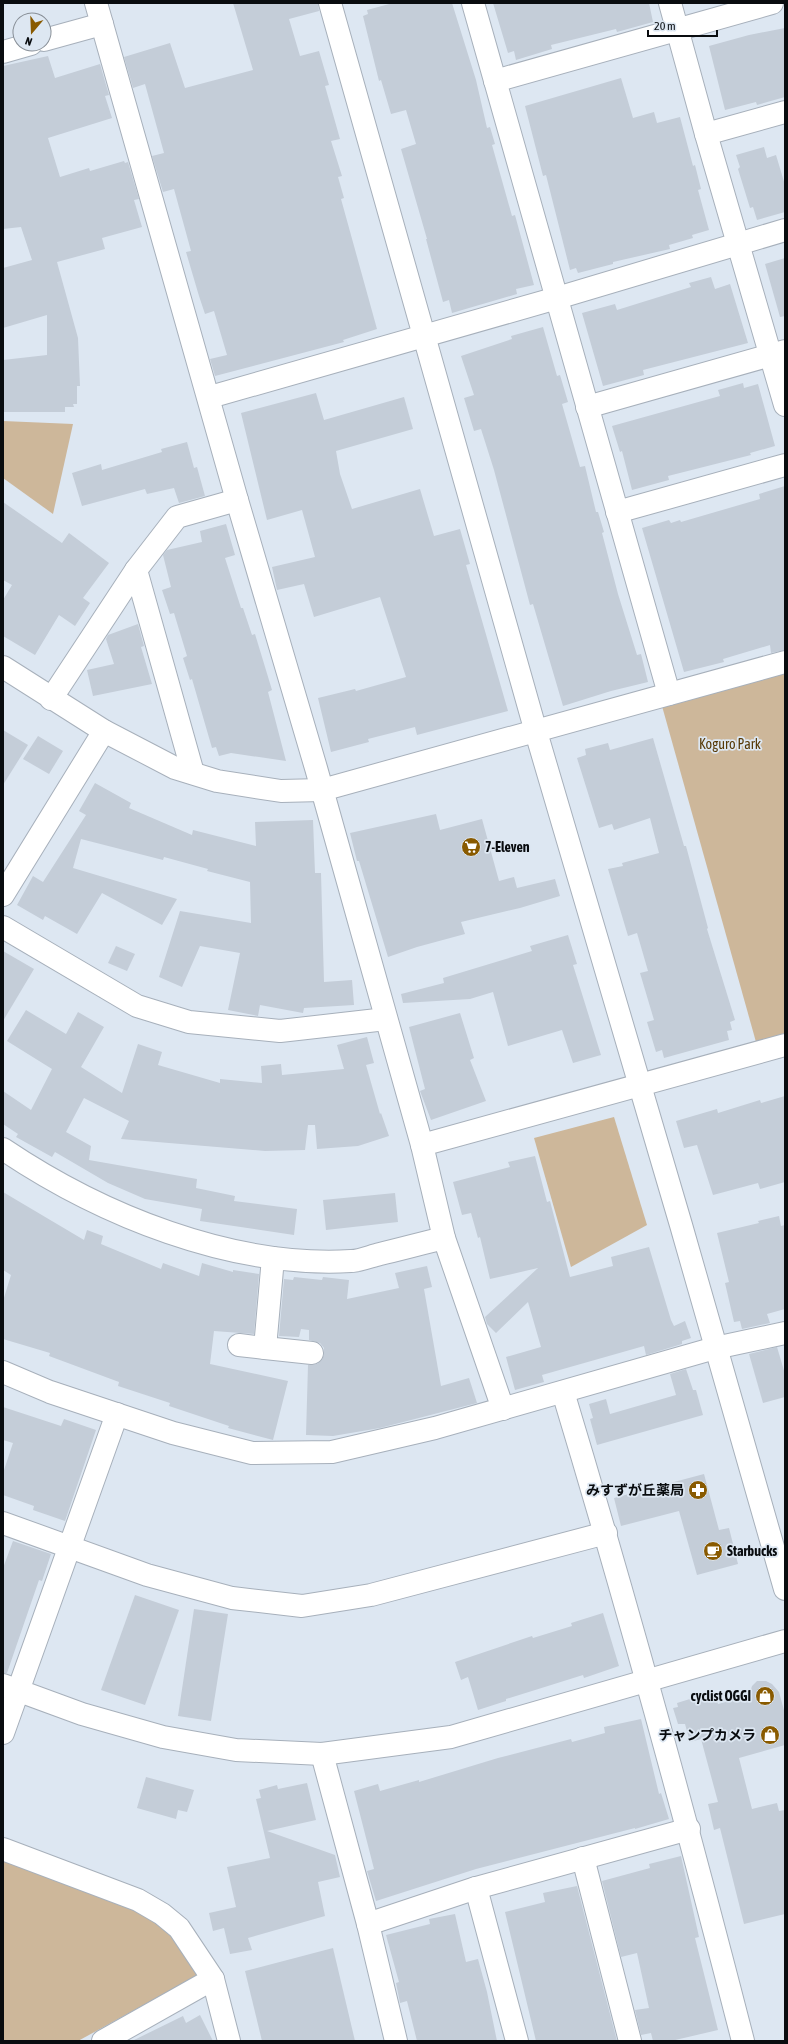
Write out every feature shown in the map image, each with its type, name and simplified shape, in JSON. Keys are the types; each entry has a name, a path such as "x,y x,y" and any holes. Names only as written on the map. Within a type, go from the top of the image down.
{"street":[{"path":"96,3 322,790 422,1145 444,1238 502,1409"},
{"path":"330,3 536,732 638,1086 681,1225 785,1589"},
{"path":"473,3 669,694"},
{"path":"670,3 738,243 778,353 785,405"},
{"path":"495,81 772,3"},
{"path":"52,38 102,24"},
{"path":"706,134 785,112"},
{"path":"210,397 557,298 785,230"},
{"path":"587,407 778,353"},
{"path":"617,512 785,465"},
{"path":"52,699 136,570 177,518 238,500"},
{"path":"136,570 193,773"},
{"path":"3,667 104,731 175,768 217,781 281,791 322,790 785,662"},
{"path":"3,895 104,731"},
{"path":"3,928 137,1006 188,1022 280,1031 386,1020"},
{"path":"422,1145 785,1045"},
{"path":"3,1149 41,1174 146,1225 212,1246 273,1258 352,1261 444,1238"},
{"path":"264,1348 273,1258"},
{"path":"3,1372 50,1392 173,1433 252,1454 332,1452 435,1428 715,1348 785,1333"},
{"path":"239,1345 312,1353"},
{"path":"563,1392 606,1533 689,1829 743,2041"},
{"path":"3,1734 10,1688 70,1548 117,1414"},
{"path":"3,1523 147,1575 232,1598 302,1606 371,1595 606,1533"},
{"path":"10,1688 82,1714 163,1737 236,1750 322,1754 451,1737 647,1679 785,1641"},
{"path":"322,1754 368,1924 396,2041"},
{"path":"368,1924 476,1888 689,1829"},
{"path":"3,1849 138,1900 162,1914 179,1928 213,1979 229,2041"},
{"path":"583,1858 630,2041"},
{"path":"476,1888 517,2041"},
{"path":"103,2041 213,1979"}],"green space":[{"path":"3,421 73,424 53,514 3,478"},
{"name":"Koguro Park","path":"785,671 785,1033 756,1042 662,706"},
{"path":"614,1117 647,1225 571,1267 534,1138"},
{"path":"3,1860 111,1898 171,1928 200,1974 78,2041 3,2041"}],"building":[{"path":"233,3 318,3 319,11 289,19 300,56 319,51 329,85 325,86 340,139 331,141 342,176 338,177 344,198 341,199 377,329 343,340 344,342 215,376 210,359 227,355 214,311 205,314 199,296 186,252 191,251 174,189 163,192 152,156 164,153 145,84 133,88 124,57 170,43 185,88 253,70"},
{"path":"393,3 452,3 476,80 487,128 490,127 495,144 492,145 512,216 515,215 534,285 516,289 517,294 452,313 449,300 443,302 427,239 401,149 416,144 406,110 391,114 381,80 379,81 363,16 368,14 367,10"},
{"path":"493,3 649,3 653,22 617,32 616,29 551,45 552,49 516,60 514,51 508,53"},
{"path":"785,28 785,97 757,105 756,102 725,110 709,46 749,35"},
{"path":"48,56 55,78 100,64 109,95 105,96 112,118 48,138 60,177 89,168 90,171 124,161 125,163 128,162 139,199 134,200 142,227 102,238 105,249 57,262 78,338 80,386 77,386 77,404 73,404 74,407 65,407 65,412 3,412 3,360 47,355 47,315 3,328 3,268 32,260 21,227 3,229 3,66"},
{"path":"621,78 633,118 654,112 657,123 680,117 693,166 695,165 701,189 698,190 709,230 692,235 693,238 669,245 670,249 613,262 613,264 578,273 576,268 570,270 546,175 543,176 525,106"},
{"path":"764,147 767,158 776,155 785,185 785,212 757,220 753,207 750,208 738,169 740,167 736,155"},
{"path":"785,258 785,316 780,317 765,264"},
{"path":"711,277 715,289 730,284 748,343 643,370 644,375 603,386 582,313 615,304 617,310 691,287 689,283"},
{"path":"543,327 557,376 560,375 568,402 562,404 580,467 585,466 596,512 598,512 604,532 602,533 618,594 637,655 641,654 648,682 611,691 563,706 533,604 530,605 494,470 481,429 474,431 464,398 474,395 461,356 512,339 511,336"},
{"path":"743,383 744,388 758,384 775,446 750,453 751,455 668,476 669,480 632,490 622,451 620,452 612,426 720,396 718,390"},
{"path":"316,393 324,420 404,397 413,429 336,451 340,474 352,509 420,489 434,536 460,529 470,564 466,565 508,711 417,735 415,727 368,739 369,742 331,752 318,698 355,689 356,691 406,677 380,597 314,617 304,584 277,590 272,567 315,557 302,510 267,520 241,413"},
{"path":"187,442 194,468 197,467 205,496 179,503 174,488 147,494 145,489 82,506 72,473 101,464 102,470 162,452 161,449"},
{"path":"785,486 785,650 771,653 770,645 723,659 724,662 684,672 642,528 669,520 671,523 680,520 681,522 760,499 759,494"},
{"path":"3,502 62,543 69,533 109,563 83,598 90,603 75,626 59,615 35,655 3,636 3,600 12,585 3,580"},
{"path":"226,524 235,555 225,558 241,608 243,608 252,635 255,634 272,690 268,692 286,761 231,753 219,756 216,747 212,748 192,679 190,680 183,658 187,656 174,613 170,614 162,590 171,587 163,555 167,550 202,542 200,531"},
{"path":"138,624 144,646 141,647 152,684 93,696 87,670 114,664 106,639 108,635"},
{"path":"3,730 28,745 3,785"},
{"path":"38,736 63,751 49,774 23,759"},
{"path":"653,738 684,846 686,846 708,928 707,929 735,1020 730,1022 732,1030 727,1031 729,1040 664,1058 662,1050 656,1052 647,1022 654,1020 640,973 648,971 637,933 628,936 608,869 623,866 622,863 659,853 650,818 614,830 612,824 599,828 577,758 586,755 585,749 608,743 610,750"},
{"path":"95,783 131,803 129,808 192,835 193,830 256,846 255,822 313,820 315,873 321,873 324,982 352,980 354,1005 304,1008 303,1013 260,1005 258,1016 228,1010 240,953 200,946 182,987 159,977 180,911 251,923 250,882 207,871 208,869 164,857 163,860 81,839 73,868 177,899 162,925 102,893 77,934 45,916 43,920 17,905 33,876 43,882 86,815 79,811"},
{"path":"436,814 440,830 482,819 499,881 514,877 517,888 555,879 560,896 520,908 461,922 465,934 417,947 388,957 359,861 357,861 350,833"},
{"path":"568,935 577,964 573,965 601,1055 573,1063 562,1030 508,1046 493,992 470,999 403,1003 401,994 444,983 443,978 532,951 530,946"},
{"path":"116,946 135,954 127,971 108,963"},
{"path":"3,951 34,969 3,1021"},
{"path":"26,1010 66,1034 78,1012 104,1027 81,1067 122,1093 138,1044 162,1052 158,1065 220,1083 220,1079 262,1083 261,1066 281,1064 282,1075 344,1069 337,1045 367,1037 374,1063 366,1065 380,1114 381,1113 389,1136 358,1146 317,1149 315,1125 308,1125 305,1150 265,1151 121,1139 129,1121 84,1098 66,1132 91,1146 89,1160 197,1179 196,1188 235,1196 234,1201 297,1209 294,1235 200,1221 202,1209 145,1199 108,1183 55,1152 52,1157 16,1137 18,1134 3,1124 3,1091 31,1110 52,1069 7,1041"},
{"path":"460,1013 474,1058 470,1060 486,1101 431,1120 420,1091 425,1089 409,1027"},
{"path":"785,1096 785,1182 760,1189 758,1183 713,1195 697,1145 684,1148 676,1121 717,1109 718,1113 760,1100 761,1103"},
{"path":"535,1156 547,1202 550,1201 570,1277 613,1266 611,1257 649,1247 671,1320 674,1326 685,1321 691,1338 682,1341 682,1344 646,1355 644,1346 542,1375 544,1382 515,1390 506,1357 541,1347 528,1302 496,1333 487,1324 485,1317 538,1268 490,1279 480,1237 478,1238 471,1213 462,1215 453,1182 510,1167 508,1162"},
{"path":"3,1192 84,1240 87,1230 103,1236 101,1244 161,1269 163,1263 199,1276 202,1263 233,1272 233,1270 259,1274 254,1334 214,1331 210,1364 288,1381 273,1440 228,1428 229,1426 169,1406 170,1403 118,1386 119,1382 49,1356 50,1353 3,1339 3,1301 11,1275 3,1270"},
{"path":"395,1193 398,1222 326,1230 323,1200"},
{"path":"779,1216 781,1226 785,1225 785,1309 767,1314 770,1323 742,1329 740,1321 734,1322 725,1283 729,1282 717,1233 759,1223 758,1221"},
{"path":"427,1266 432,1287 424,1289 441,1386 469,1378 477,1403 380,1428 333,1436 306,1435 308,1365 317,1364 322,1360 324,1348 320,1343 309,1340 309,1330 301,1329 299,1337 279,1336 284,1279 293,1280 294,1277 322,1280 323,1277 349,1280 347,1299 399,1288 395,1273"},
{"path":"777,1347 785,1374 785,1397 763,1403 749,1354"},
{"path":"686,1369 693,1390 696,1390 703,1415 597,1445 590,1419 593,1418 589,1404 606,1399 610,1414 676,1395 670,1374"},
{"path":"3,1407 61,1426 64,1419 96,1430 65,1521 33,1510 34,1506 3,1495 3,1473 13,1443 3,1440"},
{"path":"704,1474 719,1530 729,1528 738,1564 697,1575 679,1511 621,1526 614,1498"},
{"path":"13,1541 51,1554 42,1581 39,1580 7,1673 3,1673 3,1568"},
{"path":"135,1595 179,1610 145,1705 101,1690"},
{"path":"194,1609 228,1614 211,1721 178,1716"},
{"path":"603,1613 619,1666 584,1678 583,1675 506,1699 506,1701 478,1710 468,1677 461,1680 455,1662 532,1636 533,1638 572,1626 571,1623"},
{"path":"757,1681 766,1681 772,1684 779,1692 785,1714 785,1745 739,1758 752,1809 777,1803 779,1811 785,1810 785,1914 744,1924 720,1828 714,1830 708,1804 718,1802 701,1739 690,1742 685,1724 678,1724 673,1708 678,1707 677,1703 706,1694 707,1699 716,1697 718,1704 749,1696 752,1686"},
{"path":"641,1719 659,1794 661,1793 669,1819 476,1869 376,1901 367,1871 374,1869 354,1791 378,1784 380,1791 419,1780 419,1782 498,1758 571,1739 572,1742 605,1733 604,1727"},
{"path":"146,1777 194,1790 187,1812 178,1810 176,1819 137,1808"},
{"path":"307,1783 316,1820 267,1831 335,1855 340,1877 318,1882 325,1916 248,1938 252,1950 230,1954 224,1928 213,1931 209,1913 236,1907 227,1867 270,1858 256,1799 261,1798 259,1790 277,1785 278,1789"},
{"path":"681,1856 699,1937 695,1938 718,2030 671,2041 653,2041 651,2033 641,2035 635,2010 649,2008 637,1953 621,1957 602,1881 650,1868 649,1864"},
{"path":"577,1886 617,2041 536,2041 505,1912 545,1902 543,1893"},
{"path":"455,1914 466,1962 478,1959 487,1992 497,2041 417,2041 407,2001 400,2003 396,1983 399,1982 386,1935 430,1924 429,1919"},
{"path":"333,1948 355,2041 262,2041 245,1971"},
{"path":"200,2015 213,2041 132,2041 183,2016 186,2023"}],"place":[{"name":"7-Eleven","path":"471,847"},
{"name":"みすずが丘薬局","path":"698,1490"},
{"name":"Starbucks","path":"713,1551"},
{"name":"cyclist OGGI","path":"765,1696"},
{"name":"チャンプカメラ","path":"770,1735"}]}
